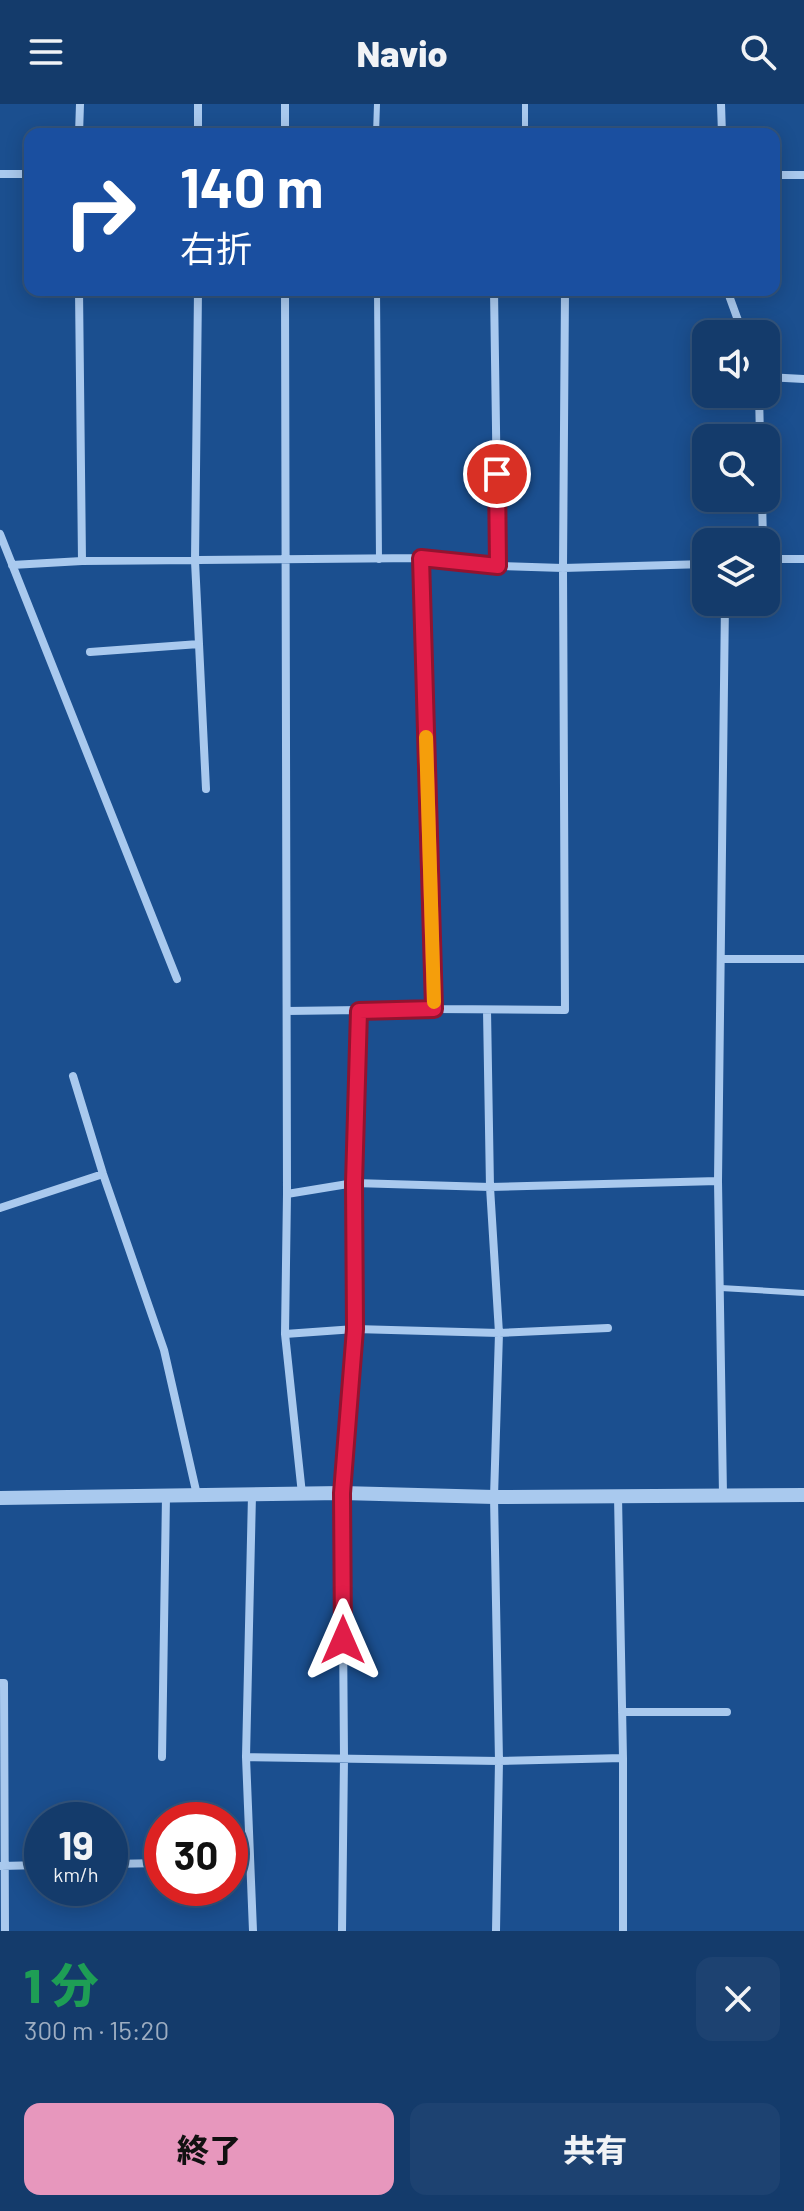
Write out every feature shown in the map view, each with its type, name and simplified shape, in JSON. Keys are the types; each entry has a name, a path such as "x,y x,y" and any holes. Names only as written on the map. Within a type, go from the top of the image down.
{"street":[{"path":"79,128 80,104"},
{"path":"198,104 198,128"},
{"path":"285,104 285,128"},
{"path":"721,104 722,128"},
{"path":"0,174 24,174"},
{"path":"780,175 804,175"},
{"path":"79,296 82,561"},
{"path":"198,296 195,561 206,789"},
{"path":"285,296 285,1334 302,1495"},
{"path":"494,296 498,566"},
{"path":"287,1011 565,1010 565,296"},
{"path":"729,296 738,320"},
{"path":"780,378 804,379"},
{"path":"0,534 177,979"},
{"path":"12,565 82,561 421,558 498,566 563,568 692,564"},
{"path":"421,558 434,1009"},
{"path":"780,559 804,559"},
{"path":"723,1495 718,1181 725,616"},
{"path":"90,652 199,644"},
{"path":"722,959 804,959"},
{"path":"487,1010 490,1187 499,1333 494,1497 499,1761 496,1931"},
{"path":"342,1931 342,1493 355,1329 354,1183 359,1011"},
{"path":"73,1076 103,1174 164,1350 197,1495"},
{"path":"0,1208 103,1174"},
{"path":"287,1194 354,1183 490,1187 718,1181"},
{"path":"285,1334 355,1329 499,1333 608,1328"},
{"path":"0,1498 342,1493 494,1497 804,1495"},
{"path":"252,1495 246,1757 253,1931"},
{"path":"162,1757 166,1496"},
{"path":"618,1496 623,1931"},
{"path":"0,1683 4,1683 2,1866 5,1931"},
{"path":"622,1712 727,1712"},
{"path":"246,1757 499,1761 623,1758"},
{"path":"2,1866 24,1865"}],"lane":[{"path":"376,128 377,104"},
{"path":"525,104 525,128"},
{"path":"377,296 379,560"},
{"path":"721,1288 804,1293"}],"slow traffic":[{"path":"426,737 434,1002"}],"route":[{"path":"343,1640 342,1493 355,1329 354,1183 359,1011 434,1009 421,558 498,566 497,474"}]}
